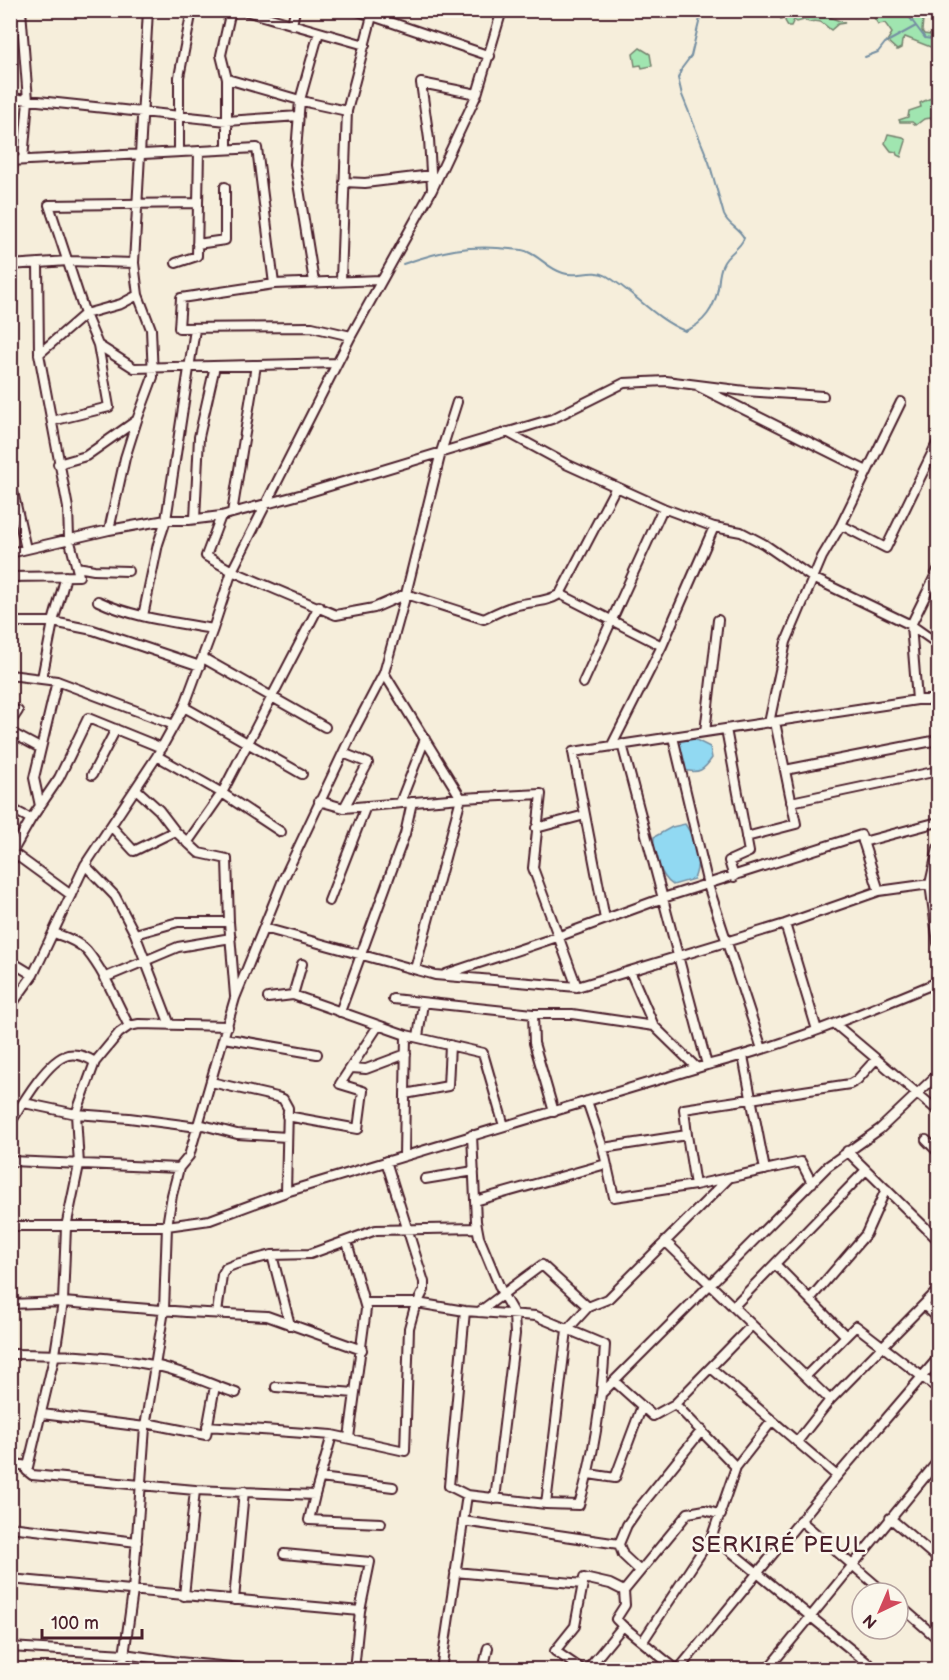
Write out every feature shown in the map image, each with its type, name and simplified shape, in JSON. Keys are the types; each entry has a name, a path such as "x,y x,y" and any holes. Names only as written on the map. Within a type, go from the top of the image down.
{"street":[{"path":"21,10 28,100 23,160"},
{"path":"109,530 136,420 153,377 151,329 138,295 134,263 148,10"},
{"path":"179,152 179,77 192,10"},
{"path":"227,149 227,79 221,55 231,10"},
{"path":"242,10 365,45"},
{"path":"292,25 295,10"},
{"path":"355,10 490,56"},
{"path":"434,175 477,94 502,10"},
{"path":"341,280 347,111 372,16"},
{"path":"314,282 295,164 300,100 319,32"},
{"path":"227,79 347,111"},
{"path":"11,1006 33,975 85,865 157,756 184,707 232,571 351,336 432,190 434,175 421,83 477,94"},
{"path":"10,98 227,121 299,116"},
{"path":"10,185 12,161 256,148 274,284"},
{"path":"176,263 197,256 199,151"},
{"path":"344,182 364,183 434,175"},
{"path":"197,244 225,240 225,187"},
{"path":"52,421 109,408 98,345 49,205 197,203"},
{"path":"10,233 12,265 68,261 134,263"},
{"path":"10,577 79,576 69,538 68,508 39,354 38,263"},
{"path":"351,336 312,327 179,328 181,298 274,284 381,280"},
{"path":"39,354 86,314 138,295"},
{"path":"143,616 158,544 166,520 195,329"},
{"path":"98,345 134,368 338,363"},
{"path":"232,513 256,365"},
{"path":"195,519 199,437 215,366"},
{"path":"10,553 109,530 166,520 221,516 266,504 552,419 624,383 666,381 745,391 824,396"},
{"path":"692,384 867,471"},
{"path":"122,1670 133,1591 146,1425 164,1310 167,1226 172,1195 180,1168 189,1156 235,998 283,880 384,673 441,452 457,402"},
{"path":"746,837 796,824 772,722 786,642 822,557 841,525 901,402"},
{"path":"58,464 86,456 136,420"},
{"path":"507,432 566,464 663,508 714,527 741,532 764,544 813,578 910,625 939,644"},
{"path":"841,525 886,548 939,441"},
{"path":"10,478 26,549"},
{"path":"221,516 206,556 232,571 336,615 374,608 406,594 478,619 484,619 515,605 551,600 560,594 616,487"},
{"path":"583,683 663,508"},
{"path":"612,746 662,646 714,527"},
{"path":"77,567 128,571"},
{"path":"917,700 910,625 939,570"},
{"path":"42,678 53,622 66,576"},
{"path":"560,594 662,646"},
{"path":"98,601 118,610 213,629"},
{"path":"188,843 222,793 319,606"},
{"path":"705,732 718,620"},
{"path":"10,622 53,622 93,630 201,662 326,727"},
{"path":"384,673 461,798 415,969"},
{"path":"10,675 57,681 174,725"},
{"path":"40,806 34,778 57,681"},
{"path":"605,920 573,752 917,700 931,700 939,706"},
{"path":"184,707 302,774"},
{"path":"10,723 18,711"},
{"path":"71,894 11,854 59,778 88,718 162,748"},
{"path":"92,775 116,729"},
{"path":"726,729 749,852 729,861 734,877"},
{"path":"10,732 40,748"},
{"path":"673,736 708,885 762,1049"},
{"path":"400,803 425,739"},
{"path":"785,770 939,740"},
{"path":"622,744 707,1065"},
{"path":"343,753 368,763 344,808"},
{"path":"157,756 222,793 281,832"},
{"path":"791,802 939,771"},
{"path":"136,789 199,853 227,859 235,998"},
{"path":"320,801 344,808 541,794 533,867 577,987"},
{"path":"340,1012 405,834 412,802"},
{"path":"329,901 366,806"},
{"path":"10,808 32,819"},
{"path":"536,828 585,815"},
{"path":"863,842 939,822"},
{"path":"111,826 134,851 175,831"},
{"path":"442,976 663,898 861,835 879,891"},
{"path":"939,848 930,884 939,943"},
{"path":"85,865 115,896 135,934 170,1024"},
{"path":"264,928 442,976 577,987 785,924 879,891 930,884"},
{"path":"135,934 178,922 229,922"},
{"path":"785,924 817,1030"},
{"path":"54,933 68,938 86,950 104,978 129,1026"},
{"path":"104,978 178,947 231,938"},
{"path":"10,961 33,975"},
{"path":"293,995 302,964"},
{"path":"630,971 654,1026 697,1068"},
{"path":"10,1226 167,1226 210,1220 286,1192 386,1161 743,1056 835,1024 939,982"},
{"path":"268,998 293,995 406,1035 483,1053 504,1126"},
{"path":"393,999 533,1014 572,1014 654,1026"},
{"path":"418,1037 423,1003"},
{"path":"533,1014 534,1043 555,1112"},
{"path":"228,1026 170,1024 129,1026 95,1062 76,1114 79,1165 66,1227 63,1302 55,1354 27,1471 32,1475 142,1486 315,1495"},
{"path":"835,1024 939,1110"},
{"path":"287,1116 358,1129 363,1091 340,1084 378,1026"},
{"path":"404,1156 406,1035"},
{"path":"224,1038 316,1054"},
{"path":"405,1094 448,1086 450,1045"},
{"path":"351,1068 366,1069 406,1054"},
{"path":"10,1124 49,1067 58,1059 69,1055 81,1055 95,1062"},
{"path":"743,1056 765,1170"},
{"path":"695,1185 684,1109 850,1084 857,1080 876,1059"},
{"path":"602,1393 812,1183 847,1151 880,1129 939,1074"},
{"path":"212,1082 283,1099 288,1108 286,1192"},
{"path":"587,1101 603,1148 614,1197 695,1185 801,1162 812,1183"},
{"path":"24,1103 76,1114 198,1126 237,1134 287,1137"},
{"path":"472,1135 477,1228 503,1295 514,1314 515,1334 495,1499"},
{"path":"603,1148 687,1136"},
{"path":"926,1140 939,1152"},
{"path":"847,1151 939,1240"},
{"path":"10,1161 180,1168"},
{"path":"207,1426 333,1435 405,1451 410,1328 417,1303 424,1290 424,1282 386,1161"},
{"path":"475,1201 606,1164"},
{"path":"733,1306 866,1170"},
{"path":"425,1179 474,1171"},
{"path":"546,1504 567,1330 588,1307 608,1299 729,1178"},
{"path":"810,1299 866,1234 886,1189"},
{"path":"218,1313 222,1275 226,1268 272,1256 310,1254 376,1230 477,1228"},
{"path":"665,1241 830,1400"},
{"path":"347,1242 366,1309 349,1438"},
{"path":"272,1256 291,1325"},
{"path":"775,1263 846,1336"},
{"path":"479,1312 542,1265 588,1307"},
{"path":"797,1442 830,1400 939,1290"},
{"path":"10,1304 63,1302 265,1316 362,1350"},
{"path":"365,1303 417,1303 465,1311 536,1316 605,1345 602,1393 589,1474 579,1505 546,1504 467,1495 449,1486 465,1311"},
{"path":"924,1305 939,1318"},
{"path":"614,1381 653,1416 675,1404 752,1325"},
{"path":"806,1376 856,1326 939,1389"},
{"path":"10,1354 55,1354 154,1365 191,1375 236,1393"},
{"path":"721,1515 705,1510 688,1513 624,1592 625,1605 616,1619 678,1670 756,1572 939,1358"},
{"path":"711,1368 837,1476"},
{"path":"42,1414 146,1425 206,1435 215,1386"},
{"path":"276,1387 355,1393"},
{"path":"675,1404 736,1467"},
{"path":"589,1474 615,1478 642,1406"},
{"path":"643,1641 712,1536 736,1467 772,1421"},
{"path":"640,1571 623,1555 619,1544 627,1525 702,1430"},
{"path":"333,1435 309,1520 381,1523"},
{"path":"772,1668 810,1616 939,1461"},
{"path":"10,1463 27,1466"},
{"path":"320,1478 393,1487"},
{"path":"184,1596 195,1490"},
{"path":"234,1600 244,1491"},
{"path":"441,1670 467,1495"},
{"path":"890,1518 939,1559"},
{"path":"800,1520 871,1581"},
{"path":"463,1521 619,1544"},
{"path":"10,1527 137,1542"},
{"path":"712,1536 876,1670"},
{"path":"284,1554 370,1562 360,1611 354,1670"},
{"path":"455,1572 583,1584"},
{"path":"623,1626 585,1670 555,1651 575,1626 584,1578 597,1580 624,1592"},
{"path":"10,1579 360,1611"},
{"path":"910,1614 939,1639"},
{"path":"10,1647 124,1654 179,1666 264,1670"},
{"path":"483,1670 489,1648"}],"green space":[{"path":"795,10 809,15 814,11 828,12 829,17 845,23 838,24 831,30 816,21 797,22 794,20 791,26 788,26 785,21 787,14 792,14 786,13 781,19 778,14"},
{"path":"867,11 918,11 923,19 924,34 938,36 938,50 905,37 901,48 897,50 887,41 892,33 885,23 878,24"},
{"path":"640,48 650,54 652,66 642,68 641,65 635,66 633,54"},
{"path":"938,95 938,117 924,119 916,125 912,122 900,122 899,120 908,117 909,111 921,107 920,103"},
{"path":"888,134 903,137 906,141 901,157 891,151 885,143"}],"water":[{"path":"690,737 710,747 712,758 704,768 694,772 684,770 678,745 680,739"},
{"path":"685,824 693,837 698,864 694,879 673,885 664,876 658,864 654,837 672,827"}],"waterway":[{"path":"403,264 430,255 468,248 524,250 563,273 596,273 607,276 664,320 685,331 698,324 708,314 714,302 723,264 744,238 724,215 709,162 682,95 678,78 691,56 702,10"},
{"path":"904,10 925,38 938,40"},
{"path":"865,57 878,52 885,43 916,26"}],"district":[{"name":"SERKIRÉ PEUL","path":"779,1545"}]}
